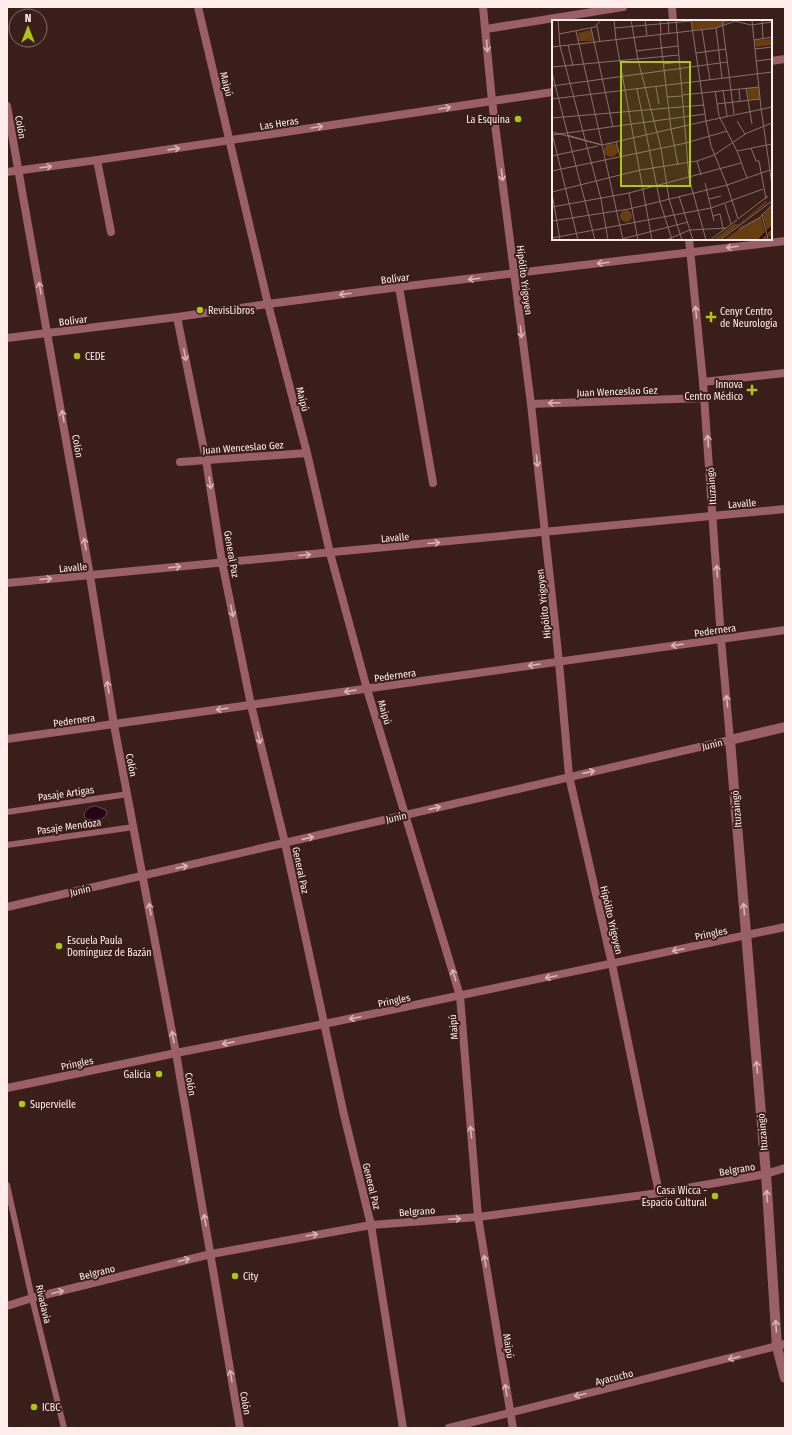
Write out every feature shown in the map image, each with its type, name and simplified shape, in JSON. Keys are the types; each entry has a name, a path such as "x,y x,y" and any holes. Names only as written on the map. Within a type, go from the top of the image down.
{"street":[{"name":"Maipú","path":"198,7 268,304 307,453 330,553 367,689 460,996 478,1217 513,1428"},
{"name":"Hipólito Yrigoyen","path":"483,7 492,101 531,404 559,662 569,776 612,964 659,1193"},
{"path":"486,29 623,7"},
{"path":"672,7 673,20"},
{"path":"772,61 785,59"},
{"name":"Las Heras","path":"7,172 552,92"},
{"name":"Colón","path":"7,106 48,333 114,725 144,875 176,1053 240,1428"},
{"path":"97,160 111,232"},
{"name":"Ituzaingó","path":"690,240 703,382 721,639 766,1174 785,1378"},
{"name":"Bolívar","path":"7,338 399,287 785,241"},
{"path":"399,287 433,483"},
{"name":"General Paz","path":"177,317 206,460 222,562 251,705 285,844 324,1024 371,1225 403,1428"},
{"path":"703,382 785,373"},
{"name":"Juan Wenceslao Gez","path":"531,404 704,398"},
{"name":"Juan Wenceslao Gez","path":"180,462 307,453"},
{"name":"Lavalle","path":"7,583 785,509"},
{"name":"Pedernera","path":"7,739 785,630"},
{"name":"Junín","path":"7,907 285,844 569,776 785,727"},
{"name":"Pasaje Artigas","path":"7,812 128,794"},
{"name":"Pasaje Mendoza","path":"7,845 134,827"},
{"name":"Pringles","path":"7,1088 460,996 785,927"},
{"name":"Belgrano","path":"7,1306 32,1298 211,1254 371,1225 478,1217 659,1193 766,1174 785,1168"},
{"name":"Rivadavia","path":"7,1185 32,1298 64,1428"},
{"name":"Ayacucho","path":"449,1428 781,1346"}],"shaded area":[{"path":"96,806 106,810 107,814 100,820 85,818 84,814 86,811 91,807"}],"place":[{"name":"La Esquina","path":"518,119"},
{"name":"RevisLibros","path":"200,310"},
{"name":"Cenyr Centro de Neurología","path":"711,317"},
{"name":"CEDE","path":"77,356"},
{"name":"Innova Centro Médico","path":"752,390"},
{"name":"Escuela Paula Domínguez de Bazán","path":"59,946"},
{"name":"Galicia","path":"159,1074"},
{"name":"Supervielle","path":"22,1104"},
{"name":"Casa Wicca - Espacio Cultural","path":"715,1196"},
{"name":"City","path":"235,1276"},
{"name":"ICBC","path":"34,1407"}]}
